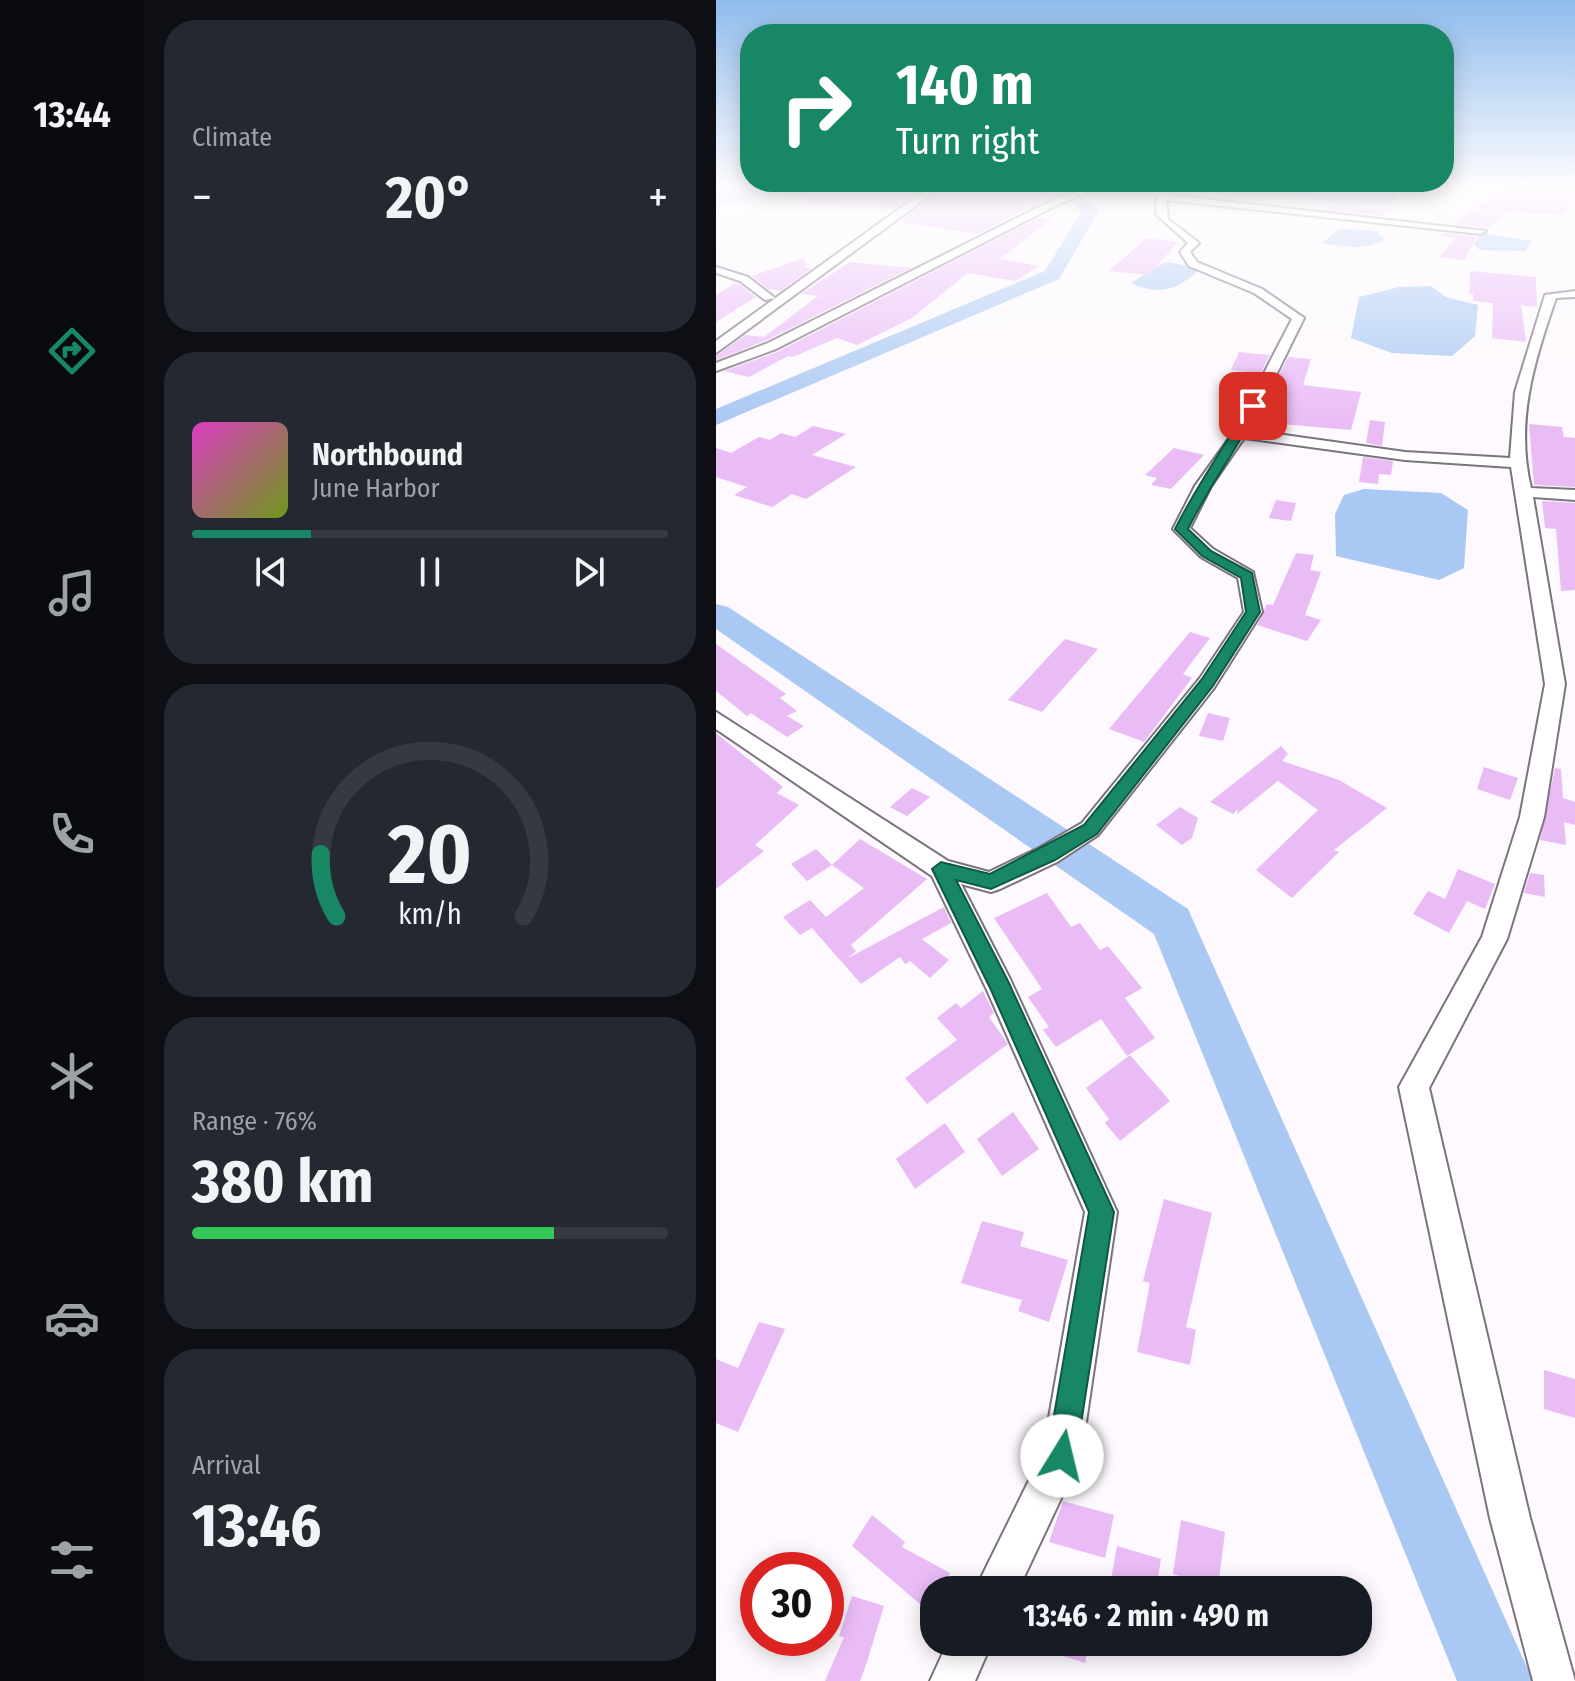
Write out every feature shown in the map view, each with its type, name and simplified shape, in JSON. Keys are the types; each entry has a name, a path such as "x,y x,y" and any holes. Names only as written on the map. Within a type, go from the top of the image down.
{"main road":[{"path":"716,335 816,266"},
{"path":"716,348 823,266"}],"street":[{"path":"716,367 772,346 931,266"},
{"path":"716,719 941,869 991,882 1048,855 1090,829 1207,683 1253,612 1247,576 1207,553 1181,529 1203,486 1240,433 1298,318 1258,291 1199,266"},
{"path":"716,270 744,279 769,298"},
{"path":"1555,1681 1510,1518 1414,1087 1494,939 1532,817 1555,684 1524,492 1515,463 1522,377 1551,295 1575,294"},
{"path":"1240,433 1405,456 1515,463"},
{"path":"1524,492 1575,495"},
{"path":"941,869 1000,988 1101,1212 1062,1456 1003,1576"},
{"path":"952,1681 964,1656"}],"water":[{"path":"1158,266 1187,266 1198,271 1167,289 1150,289 1131,283"},
{"path":"1431,286 1446,297 1478,305 1475,336 1452,356 1392,353 1351,338 1359,297 1399,287"},
{"path":"1364,489 1441,493 1468,510 1464,568 1439,580 1336,556 1335,514 1344,495"}],"building":[{"path":"780,266 812,268 781,291 768,289 752,276"},
{"path":"843,266 911,268 767,340 716,360 716,356 745,335 764,337 818,296 801,294"},
{"path":"944,266 1038,266 1015,281 968,273 912,318 857,345 837,338 793,357 788,356 749,377 724,371 777,352"},
{"path":"1114,266 1157,266 1149,275 1109,271"},
{"path":"1470,271 1536,277 1537,307 1521,305 1526,342 1492,338 1493,303 1473,301 1473,294 1469,294"},
{"path":"731,283 739,284 756,297 716,322 716,295 734,284"},
{"path":"1239,352 1270,355 1241,410 1220,406 1254,373 1231,370"},
{"path":"1288,357 1311,359 1303,385 1361,392 1351,430 1260,422 1263,415 1260,414"},
{"path":"1370,420 1385,422 1382,446 1366,443"},
{"path":"1529,424 1562,427 1564,437 1575,438 1575,487 1534,485"},
{"path":"813,426 846,434 812,455 856,467 806,499 792,494 772,507 734,495 747,487 716,477 716,448 731,453 759,437 770,440 781,433 795,437"},
{"path":"1174,448 1204,455 1171,489 1151,485 1157,478 1145,475"},
{"path":"1363,457 1393,461 1391,475 1379,474 1378,484 1359,482"},
{"path":"1276,500 1296,503 1291,521 1269,518"},
{"path":"1542,501 1575,503 1575,590 1561,591 1556,529 1545,528"},
{"path":"1296,553 1314,555 1310,570 1321,572 1305,615 1321,620 1307,641 1257,625 1267,604 1273,605"},
{"path":"1190,632 1210,638 1183,674 1192,678 1144,742 1109,729"},
{"path":"1065,639 1098,649 1042,712 1008,700"},
{"path":"716,644 786,694 780,698 797,711 787,716 804,726 787,737 751,713 747,716 716,691"},
{"path":"1208,713 1230,718 1223,741 1199,736"},
{"path":"716,733 783,787 777,793 799,805 755,845 764,851 716,889"},
{"path":"1281,746 1288,754 1282,761 1339,780 1387,808 1334,850 1339,852 1292,898 1256,870 1318,810 1278,781 1237,814 1238,809 1233,814 1210,802"},
{"path":"1484,767 1518,778 1510,800 1477,789"},
{"path":"1555,768 1561,769 1563,798 1575,802 1575,825 1564,822 1566,845 1540,840"},
{"path":"912,788 930,797 907,816 890,807"},
{"path":"1180,807 1198,818 1192,838 1182,845 1156,825"},
{"path":"860,839 927,879 851,945 856,951 848,958 944,907 951,923 922,939 949,960 930,978 910,961 905,964 900,957 861,984 812,928 800,935 783,917 810,900 826,917 864,888 832,865"},
{"path":"816,849 832,865 807,881 791,864"},
{"path":"1458,869 1495,884 1485,909 1467,901 1449,933 1413,914 1428,891 1445,899"},
{"path":"1530,873 1544,875 1545,897 1524,893"},
{"path":"1047,893 1071,927 1080,923 1100,950 1108,946 1142,988 1125,998 1155,1038 1127,1056 1101,1019 1056,1047 1043,1030 1049,1027 1028,997 1042,989 994,918"},
{"path":"983,991 994,1013 989,1017 1008,1044 927,1104 905,1078 957,1040 937,1018 956,1003 961,1008"},
{"path":"1130,1055 1170,1101 1120,1141 1105,1123 1109,1119 1086,1088"},
{"path":"1013,1112 1039,1149 1002,1176 977,1139"},
{"path":"945,1123 965,1152 915,1189 896,1159"},
{"path":"1164,1199 1212,1213 1186,1327 1196,1330 1190,1365 1137,1352 1150,1283 1143,1281"},
{"path":"982,1221 1024,1232 1020,1246 1068,1260 1049,1322 1018,1311 1022,1300 961,1283"},
{"path":"759,1322 785,1329 738,1432 716,1423 716,1359 738,1368"},
{"path":"1544,1370 1575,1379 1575,1418 1544,1409"},
{"path":"1063,1501 1114,1515 1105,1558 1049,1542"},
{"path":"872,1515 905,1542 902,1547 950,1573 949,1576 920,1576 920,1604 852,1546"},
{"path":"1181,1520 1225,1532 1220,1576 1173,1574"},
{"path":"1117,1546 1161,1559 1158,1576 1112,1576"},
{"path":"852,1596 884,1606 860,1681 825,1681 836,1656 844,1656 844,1621"},
{"path":"1063,1656 1086,1656 1085,1663"}],"waterway":[{"path":"716,418 1052,275 1057,266"},
{"path":"716,614 1172,922 1495,1681"}],"route":[{"path":"1062,1456 1101,1212 1000,988 941,869 991,882 1048,855 1090,829 1207,683 1253,612 1247,576 1207,553 1181,529 1203,486 1240,433 1253,406"}]}
